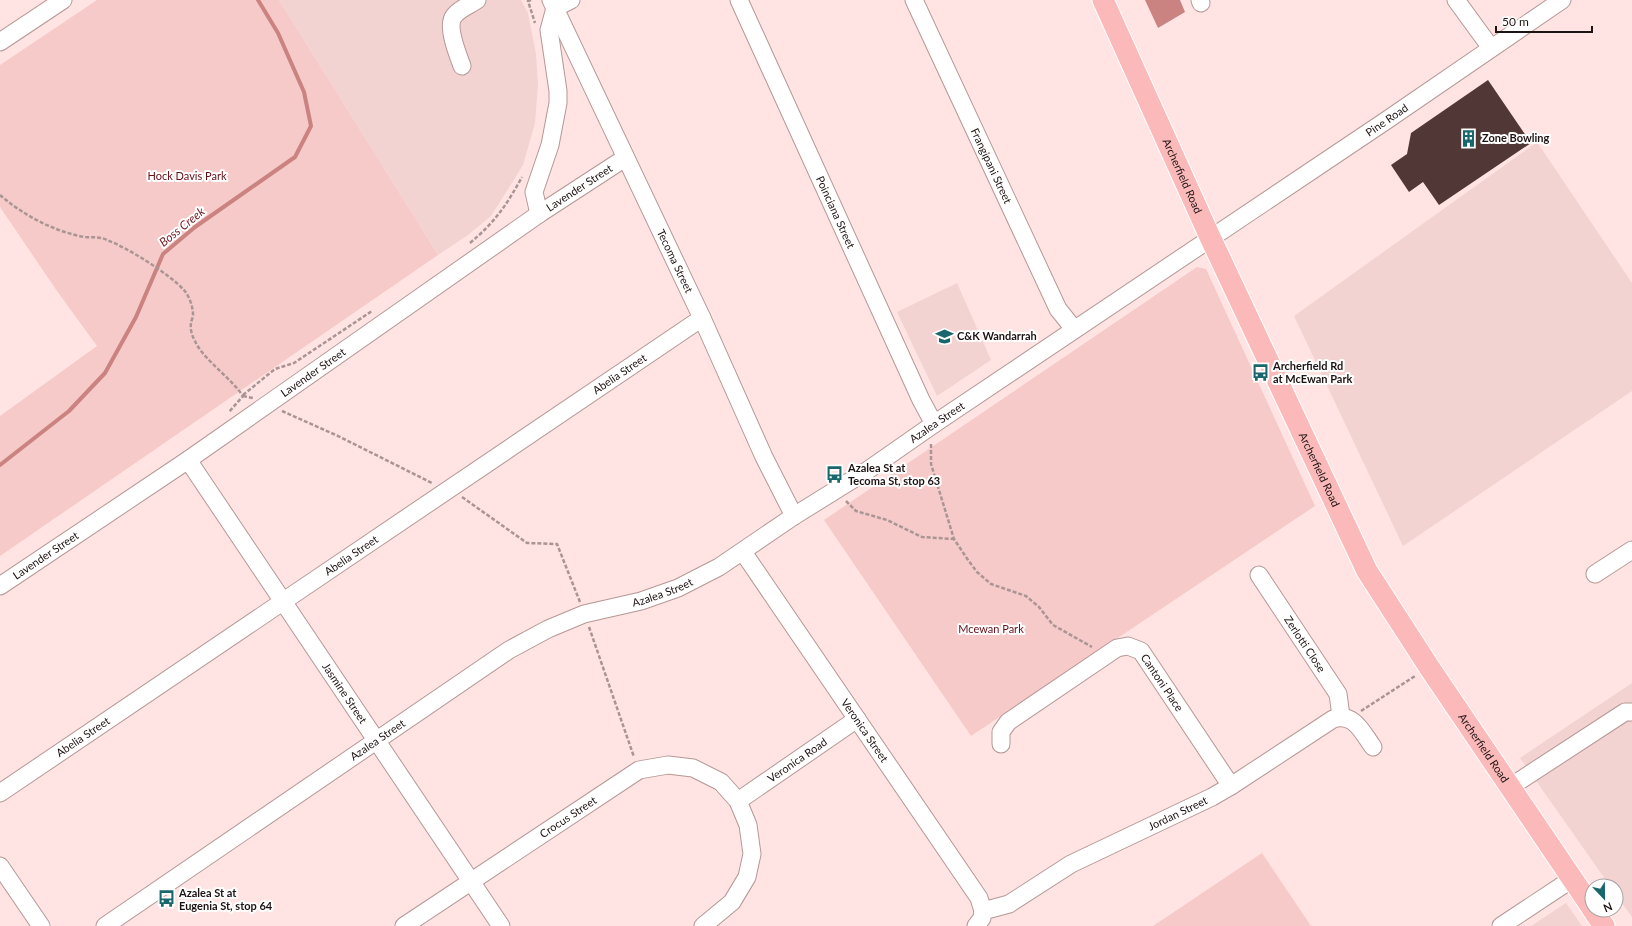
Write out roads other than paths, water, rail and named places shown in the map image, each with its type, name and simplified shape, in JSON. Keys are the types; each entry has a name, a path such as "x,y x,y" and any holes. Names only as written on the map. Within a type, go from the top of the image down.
{"main road":[{"name":"Archerfield Road","path":"1103,0 1210,237 1367,571 1584,896"}],"street":[{"path":"0,42 63,0"},
{"path":"462,66 454,41 451,23 453,16 477,0"},
{"path":"540,214 534,192 550,145 558,103 558,91 549,30 553,4 570,0"},
{"name":"Poinciana Street","path":"739,0 918,393 934,424"},
{"name":"Frangipani Street","path":"914,0 1058,309 1074,329"},
{"path":"1456,0 1491,48"},
{"name":"Pine Road","path":"1210,237 1384,122 1562,0"},
{"name":"Tecoma Street","path":"553,4 702,318 764,457 794,516"},
{"path":"558,91 566,70 578,57"},
{"name":"Lavender Street","path":"0,586 188,460 540,214 625,158"},
{"name":"Azalea Street","path":"105,926 378,741 509,650 548,629 584,614 641,601 678,588 719,567 794,516 868,470 1210,237"},
{"name":"Abelia Street","path":"0,793 283,600 702,318"},
{"name":"Jasmine Street","path":"188,460 501,926"},
{"path":"1595,574 1632,550"},
{"name":"Veronica Street","path":"743,552 979,898 980,918"},
{"name":"Zerlotti Close","path":"1259,576 1338,694 1345,718"},
{"name":"Cantoni Place","path":"1001,744 1001,732 1008,722 1104,656 1117,648 1128,646 1142,650 1231,786"},
{"path":"1510,787 1625,712 1632,712"},
{"path":"1345,718 1357,724 1373,746"},
{"name":"Jordan Street","path":"980,918 1009,904 1071,864 1212,797 1333,719 1345,718"},
{"name":"Veronica Road","path":"738,802 857,719"},
{"name":"Crocus Street","path":"404,926 639,770 668,765 693,768 721,782 738,802 748,825 752,854 747,877 732,902 703,926"},
{"path":"0,866 41,926"},
{"path":"1501,926 1572,879"}],"waterway":[{"name":"Boss Creek","path":"0,465 69,411 105,373 136,317 163,254 195,227 295,157 311,126 304,92 278,33 258,0"}],"place":[{"name":"Zone Bowling","path":"1469,138"},
{"name":"C&K Wandarrah","path":"944,336"},
{"name":"Archerfield Rd at McEwan Park","path":"1260,372"},
{"name":"Azalea St at Tecoma St, stop 63","path":"835,474"},
{"name":"Azalea St at Eugenia St, stop 64","path":"166,899"}],"park label":[{"name":"Hock Davis Park","path":"187,176"},
{"name":"Mcewan Park","path":"991,629"}]}
